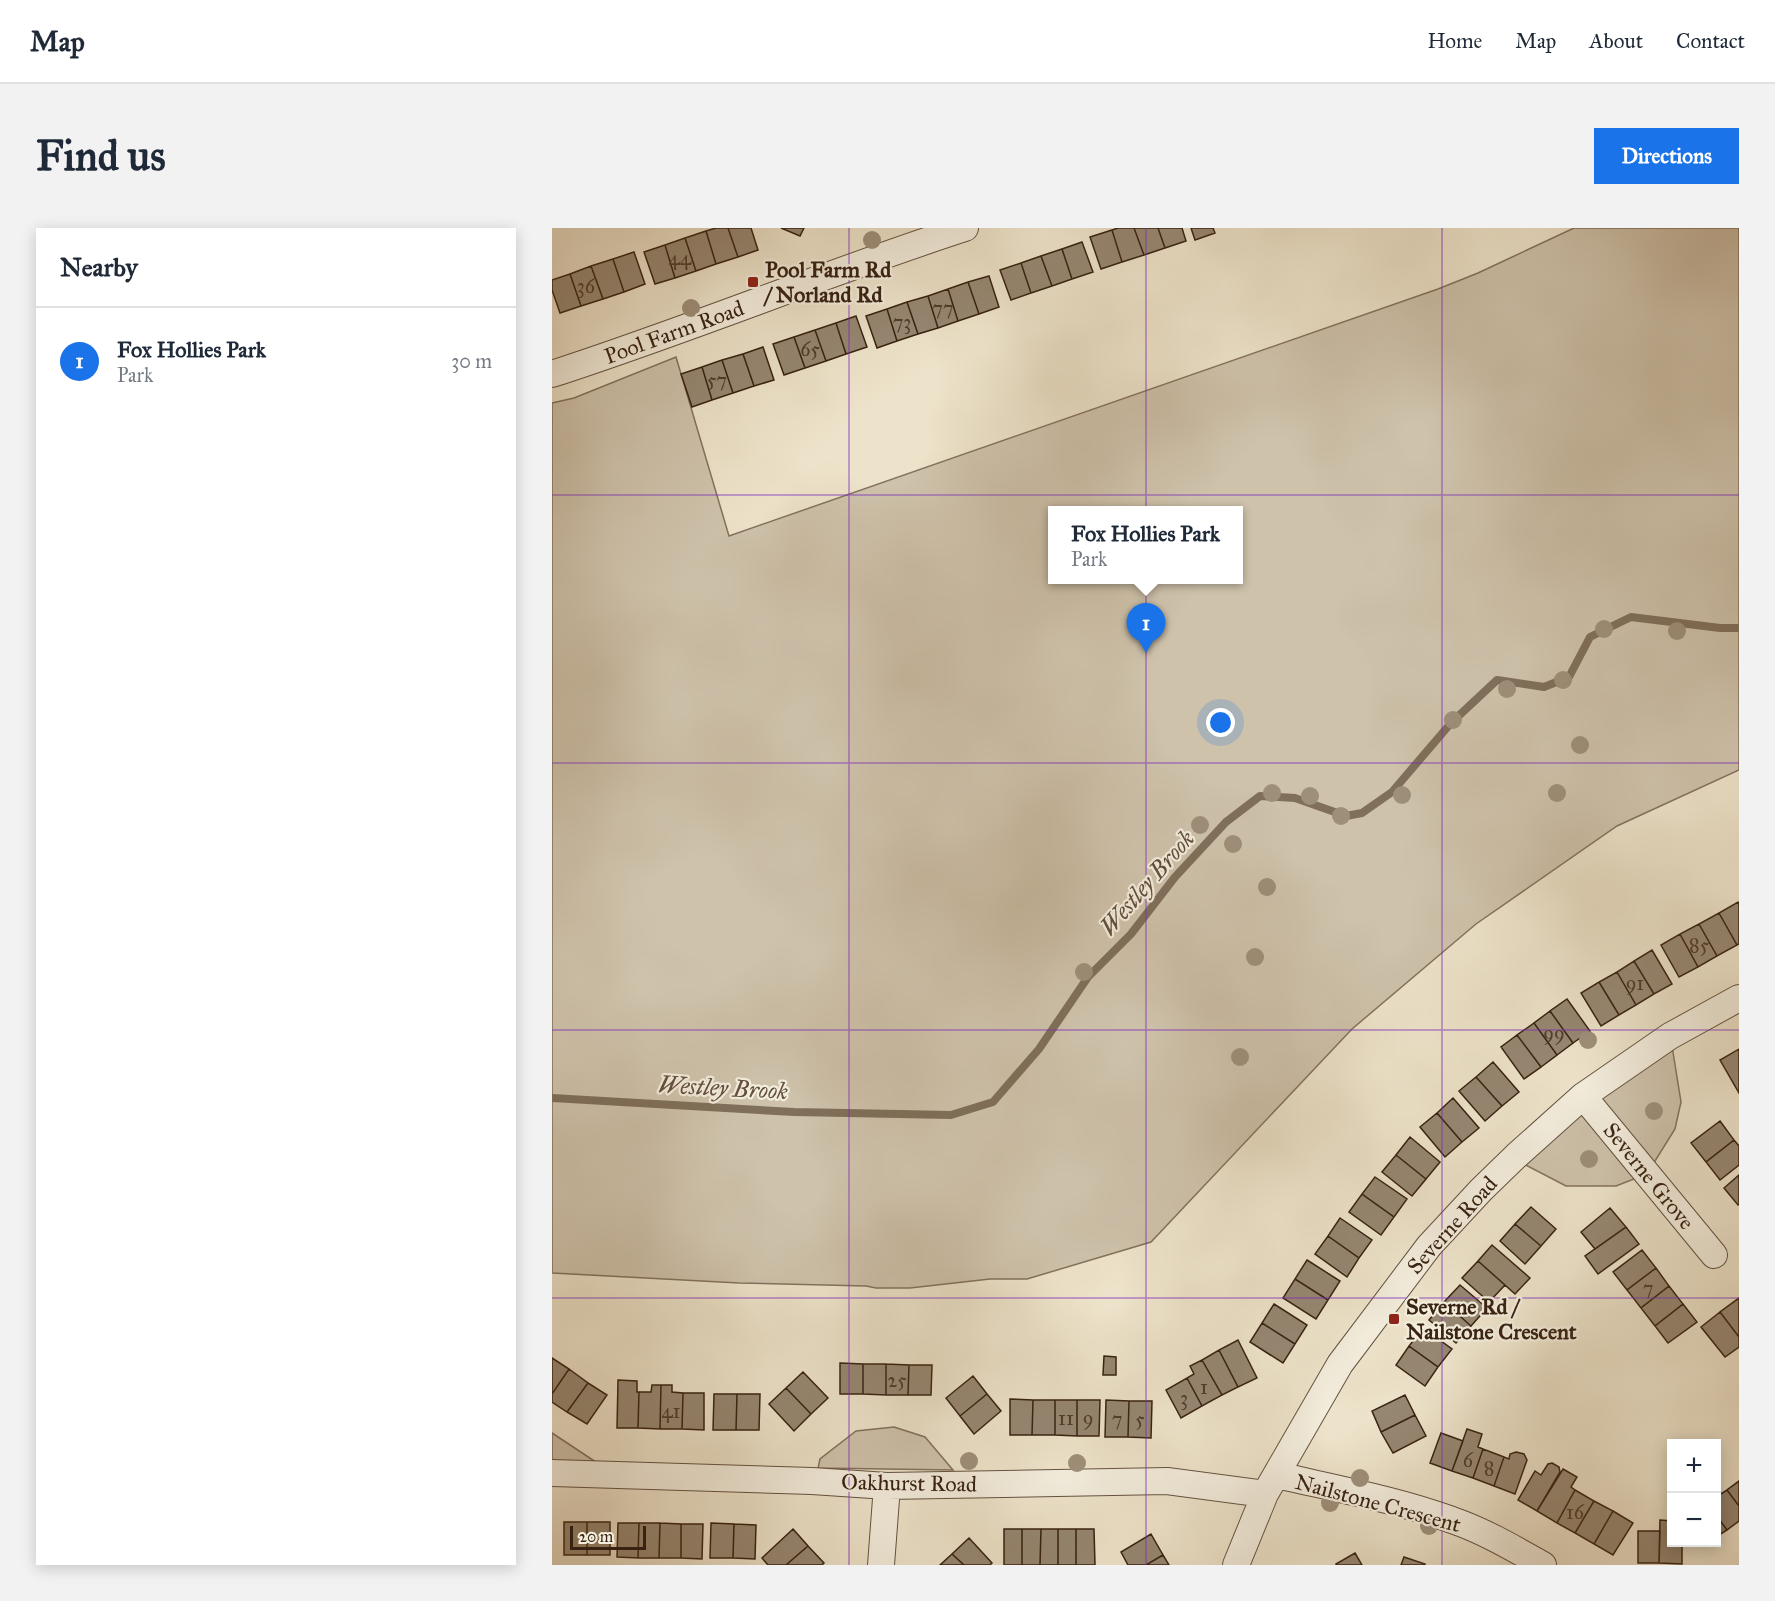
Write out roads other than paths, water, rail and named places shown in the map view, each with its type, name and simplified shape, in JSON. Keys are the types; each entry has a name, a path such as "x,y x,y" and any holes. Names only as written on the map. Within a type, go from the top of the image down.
{"street":[{"name":"Pool Farm Road","path":"552,374 617,353 910,236 965,228"},
{"name":"Severne Road","path":"1236,1565 1270,1484 1340,1364 1430,1246 1516,1156 1583,1096 1670,1036 1739,998"},
{"name":"Severne Grove","path":"1583,1096 1714,1255"},
{"name":"Oakhurst Road","path":"552,1473 812,1481 887,1486 1167,1481 1270,1484"},
{"name":"Nailstone Crescent","path":"1270,1484 1401,1504 1452,1520 1502,1542 1543,1565"},
{"path":"881,1565 887,1486"}],"waterway":[{"name":"Westley Brook","path":"552,1098 794,1112 951,1115 993,1102 1039,1049 1088,977 1131,934 1175,877 1226,822 1260,796 1295,798 1346,816 1362,813 1392,792 1451,723 1497,680 1544,687 1569,677 1590,637 1631,617 1720,628 1739,628"}],"place":[{"name":"Pool Farm Rd / Norland Rd","path":"753,282"},
{"name":"Fox Hollies Park","path":"1146,653"},
{"name":"Severne Rd / Nailstone Crescent","path":"1394,1319"}]}
